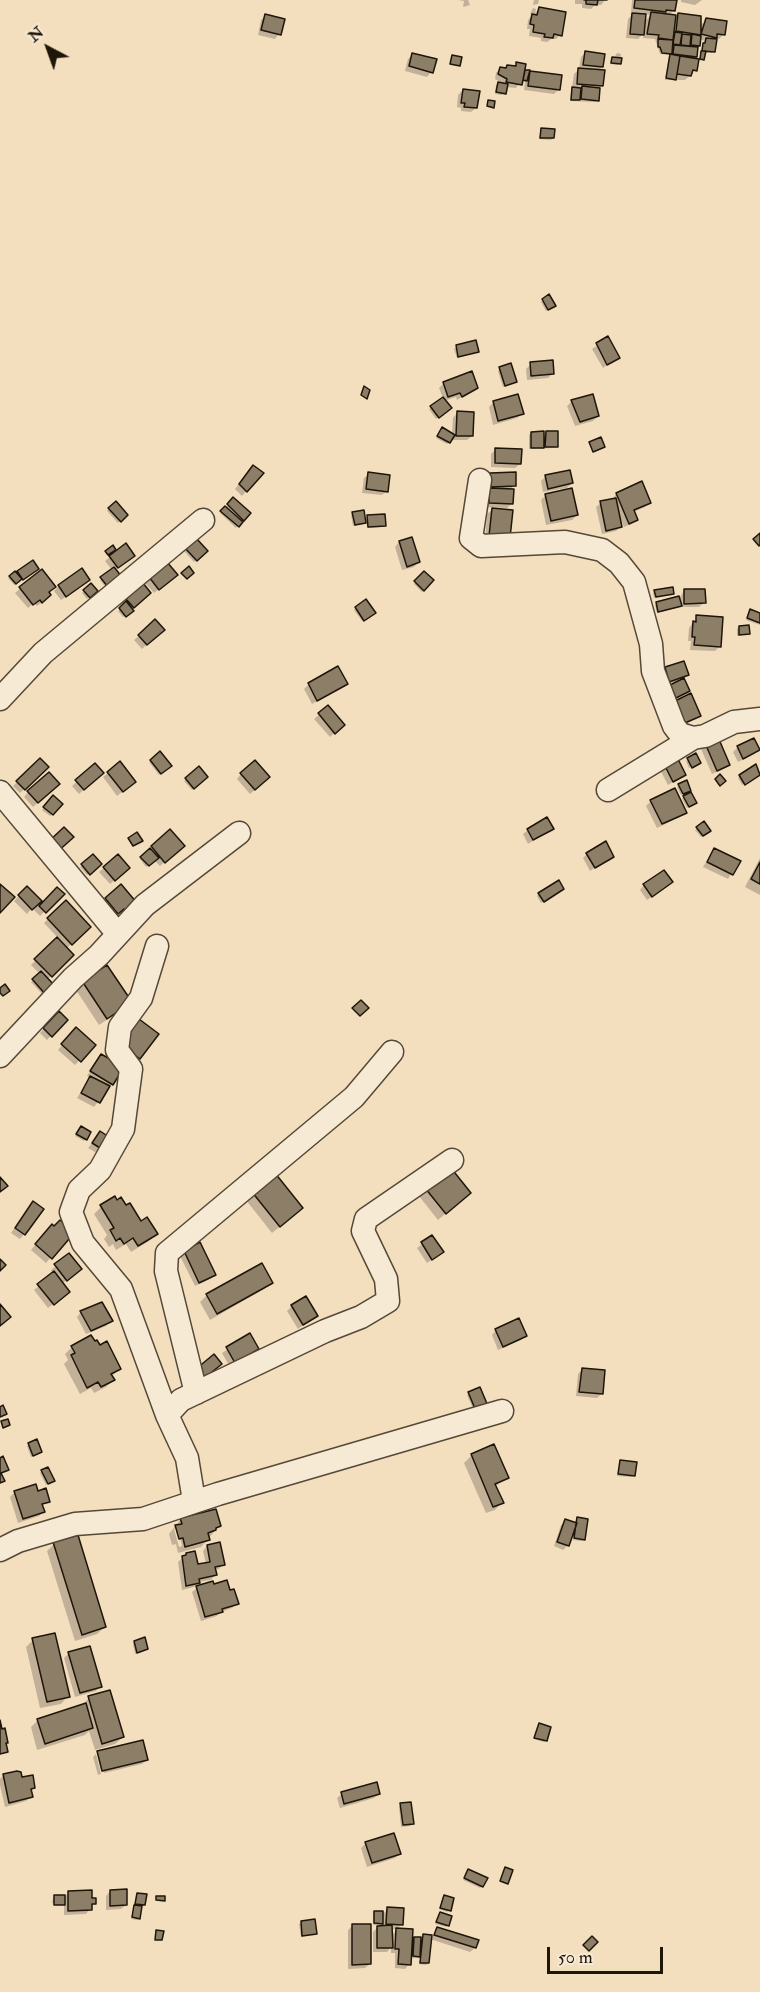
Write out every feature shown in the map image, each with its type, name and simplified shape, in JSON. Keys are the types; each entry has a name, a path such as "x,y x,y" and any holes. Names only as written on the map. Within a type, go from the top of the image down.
{"street":[{"path":"480,480 471,538 481,546 565,542 602,550 618,563 634,582 651,644 653,671 674,726 680,734 693,738"},
{"path":"0,699 43,653 203,520"},
{"path":"608,790 693,738 705,736 734,722 760,718"},
{"path":"0,792 117,933"},
{"path":"0,1056 145,905 239,833"},
{"path":"157,946 141,998 120,1027 117,1050 131,1069 123,1129 100,1170 79,1190 71,1212 83,1243 121,1289 167,1415 187,1458 194,1501"},
{"path":"196,1393 166,1271 167,1252 354,1096 393,1053"},
{"path":"167,1415 181,1400 325,1331 362,1317 388,1301 386,1279 363,1231 366,1219 452,1160"},
{"path":"0,1550 18,1541 75,1524 143,1518 194,1501 502,1412"}],"building":[{"path":"586,0 598,0 597,5 586,4"},
{"path":"635,0 677,0 675,11 666,10 666,12 634,8"},
{"path":"539,7 566,12 562,36 554,34 553,38 544,37 545,34 533,32 534,25 530,24 532,14 537,15"},
{"path":"651,12 676,15 673,40 647,34"},
{"path":"632,13 646,14 644,35 630,34"},
{"path":"678,13 701,16 701,35 676,31"},
{"path":"265,14 285,19 281,35 261,30"},
{"path":"706,18 727,21 725,35 717,34 717,38 701,34"},
{"path":"675,32 682,33 680,45 673,44"},
{"path":"682,34 691,35 690,46 681,45"},
{"path":"692,34 701,36 700,46 691,45"},
{"path":"706,38 717,39 715,52 702,51"},
{"path":"658,39 673,40 672,54 662,53 658,47"},
{"path":"674,45 698,47 697,57 673,54"},
{"path":"585,51 605,54 603,67 583,65"},
{"path":"701,51 706,51 704,60 700,59"},
{"path":"412,53 437,59 433,73 409,66"},
{"path":"670,54 680,56 676,80 666,78"},
{"path":"452,55 462,57 460,66 450,64"},
{"path":"680,56 699,59 697,71 693,70 691,76 677,74"},
{"path":"612,57 622,58 621,64 611,63"},
{"path":"516,62 526,64 522,85 506,82 507,79 498,74 500,67 516,66"},
{"path":"578,68 605,70 603,86 577,84"},
{"path":"525,70 530,70 527,81 523,80"},
{"path":"530,71 562,75 560,90 528,86"},
{"path":"498,82 508,84 506,94 496,92"},
{"path":"582,86 600,88 599,101 581,99"},
{"path":"572,87 581,88 580,100 571,100"},
{"path":"463,89 480,91 477,108 464,107 465,103 461,103"},
{"path":"488,100 495,101 494,108 487,106"},
{"path":"541,128 555,129 554,138 540,138"},
{"path":"549,294 556,306 548,310 542,299"},
{"path":"608,336 620,358 607,365 596,343"},
{"path":"476,340 479,352 458,357 456,345"},
{"path":"553,360 554,374 531,376 530,362"},
{"path":"511,363 517,382 505,386 499,367"},
{"path":"472,371 478,388 462,397 460,393 448,397 443,382"},
{"path":"364,386 370,390 367,399 361,395"},
{"path":"518,394 524,414 498,421 493,401"},
{"path":"593,394 599,416 580,422 571,400"},
{"path":"443,397 452,408 439,418 430,406"},
{"path":"457,411 474,412 473,436 456,436"},
{"path":"442,427 455,435 450,443 437,436"},
{"path":"544,431 544,448 531,448 531,432"},
{"path":"546,431 558,431 558,447 545,447"},
{"path":"601,437 605,447 593,452 589,442"},
{"path":"495,448 522,449 521,464 495,463"},
{"path":"253,465 264,473 247,492 239,484"},
{"path":"570,470 573,483 548,489 545,475"},
{"path":"368,472 390,475 388,492 366,489"},
{"path":"516,472 516,486 491,487 490,473"},
{"path":"642,481 651,503 634,510 638,520 629,524 616,493"},
{"path":"489,488 514,489 513,504 489,503"},
{"path":"572,488 578,515 551,521 545,494"},
{"path":"233,497 251,513 244,521 227,504"},
{"path":"616,498 622,527 606,531 600,501"},
{"path":"116,501 128,515 121,522 108,508"},
{"path":"225,506 243,522 239,527 220,511"},
{"path":"492,508 513,510 510,538 489,536"},
{"path":"364,510 366,523 355,525 352,512"},
{"path":"385,514 386,526 368,527 367,515"},
{"path":"760,533 760,545 759,546 753,539"},
{"path":"412,537 420,562 407,567 399,541"},
{"path":"196,538 208,551 197,561 185,548"},
{"path":"126,543 135,556 118,568 109,556"},
{"path":"113,545 116,550 108,555 105,551"},
{"path":"33,560 39,569 23,580 17,571"},
{"path":"167,562 178,575 159,590 149,577"},
{"path":"189,566 194,573 187,579 181,573"},
{"path":"114,567 122,577 108,587 100,577"},
{"path":"82,568 90,580 66,597 58,585"},
{"path":"42,569 56,587 49,592 51,595 42,603 40,600 33,605 19,587"},
{"path":"15,571 22,579 16,584 9,576"},
{"path":"424,571 434,580 424,591 414,581"},
{"path":"91,583 98,591 90,598 83,590"},
{"path":"143,583 151,593 134,608 125,598"},
{"path":"673,587 674,594 656,597 654,590"},
{"path":"684,589 705,589 706,603 684,604"},
{"path":"679,596 682,606 658,612 656,602"},
{"path":"366,599 376,613 364,621 355,607"},
{"path":"126,601 134,611 126,617 119,608"},
{"path":"750,609 760,613 760,623 747,618"},
{"path":"696,615 723,617 721,647 694,645 693,621 696,622"},
{"path":"155,619 165,630 147,645 138,635"},
{"path":"749,625 750,634 739,635 739,626"},
{"path":"684,661 689,675 669,682 665,667"},
{"path":"338,666 348,684 317,701 308,683"},
{"path":"684,678 690,691 676,698 670,685"},
{"path":"691,693 701,716 685,723 675,701"},
{"path":"328,705 345,725 335,734 318,713"},
{"path":"718,737 730,765 717,771 705,743"},
{"path":"754,738 760,750 743,759 737,746"},
{"path":"160,751 172,766 161,774 150,760"},
{"path":"675,753 686,775 673,782 662,760"},
{"path":"696,753 701,763 692,768 687,758"},
{"path":"40,758 49,767 25,790 16,781"},
{"path":"255,760 270,777 255,790 240,773"},
{"path":"120,761 136,782 123,792 107,772"},
{"path":"95,763 104,773 84,790 75,780"},
{"path":"756,764 760,775 745,785 739,775"},
{"path":"199,766 208,777 194,789 185,778"},
{"path":"49,772 60,784 38,803 27,791"},
{"path":"720,774 726,781 720,786 715,779"},
{"path":"687,780 691,791 683,794 678,784"},
{"path":"675,788 687,813 662,824 650,800"},
{"path":"691,792 697,803 689,807 683,796"},
{"path":"53,795 63,804 53,815 43,807"},
{"path":"547,817 554,829 533,840 527,829"},
{"path":"704,821 711,831 703,836 696,827"},
{"path":"64,827 74,837 56,853 47,843"},
{"path":"170,829 185,846 165,863 151,846"},
{"path":"137,832 143,841 133,846 128,838"},
{"path":"606,841 614,857 595,868 586,853"},
{"path":"150,848 159,858 149,866 140,857"},
{"path":"714,848 741,861 733,875 707,862"},
{"path":"93,854 102,864 90,875 81,864"},
{"path":"118,854 130,868 115,881 103,867"},
{"path":"760,862 760,884 751,879"},
{"path":"664,870 673,882 652,897 643,884"},
{"path":"559,880 564,889 544,902 538,893"},
{"path":"0,884 15,897 0,913"},
{"path":"121,884 137,903 127,912 124,909 118,914 105,898"},
{"path":"27,886 42,901 32,910 18,895"},
{"path":"57,887 65,894 46,913 39,906"},
{"path":"66,900 91,927 72,945 47,918"},
{"path":"57,937 74,955 52,977 34,959"},
{"path":"107,965 132,1002 107,1019 82,981"},
{"path":"41,971 55,986 46,995 32,979"},
{"path":"5,984 10,991 3,996 0,988"},
{"path":"361,1000 369,1008 360,1016 352,1008"},
{"path":"59,1011 68,1020 52,1037 43,1028"},
{"path":"139,1019 159,1034 140,1059 120,1044"},
{"path":"76,1027 96,1045 81,1062 61,1044"},
{"path":"101,1054 124,1067 113,1085 90,1071"},
{"path":"90,1076 110,1086 100,1103 81,1093"},
{"path":"81,1126 91,1132 87,1140 76,1134"},
{"path":"100,1131 115,1141 108,1153 92,1143"},
{"path":"271,1168 303,1208 280,1227 248,1187"},
{"path":"451,1168 471,1193 446,1214 425,1188"},
{"path":"0,1177 8,1186 0,1192"},
{"path":"115,1196 117,1200 121,1197 126,1205 130,1203 141,1221 147,1217 158,1234 138,1246 133,1238 124,1244 120,1238 116,1241 110,1230 114,1228 100,1205"},
{"path":"33,1201 44,1209 25,1235 15,1228"},
{"path":"60,1220 75,1232 52,1259 35,1244 52,1224 54,1226"},
{"path":"432,1235 444,1252 432,1260 421,1242"},
{"path":"200,1242 216,1275 199,1283 184,1251"},
{"path":"69,1253 82,1269 67,1281 54,1264"},
{"path":"0,1259 6,1265 0,1271"},
{"path":"262,1263 273,1283 217,1314 206,1294"},
{"path":"54,1271 70,1292 54,1305 37,1284"},
{"path":"306,1296 318,1316 303,1325 291,1305"},
{"path":"102,1302 113,1321 91,1331 80,1311"},
{"path":"0,1304 11,1317 0,1326"},
{"path":"519,1318 527,1336 503,1347 495,1329"},
{"path":"250,1333 259,1349 235,1363 226,1347"},
{"path":"91,1335 100,1345 107,1341 121,1369 111,1374 115,1380 101,1387 98,1382 87,1388 71,1355 75,1353 71,1346"},
{"path":"214,1354 222,1364 203,1379 196,1369"},
{"path":"582,1368 605,1370 603,1394 579,1392"},
{"path":"480,1387 488,1406 476,1411 468,1392"},
{"path":"3,1405 7,1414 0,1417 0,1407"},
{"path":"8,1419 10,1425 3,1428 1,1421"},
{"path":"37,1439 42,1452 33,1456 28,1443"},
{"path":"494,1444 509,1478 495,1484 504,1503 493,1507 471,1454"},
{"path":"3,1456 9,1470 1,1473 5,1481 0,1483 0,1458"},
{"path":"620,1460 637,1462 635,1476 618,1474"},
{"path":"48,1467 55,1481 48,1484 41,1470"},
{"path":"36,1484 38,1491 46,1488 50,1502 42,1504 45,1512 23,1519 14,1491"},
{"path":"216,1509 221,1526 208,1533 210,1540 185,1547 183,1538 179,1539 175,1525 182,1524 180,1518"},
{"path":"577,1517 588,1519 585,1540 574,1538"},
{"path":"565,1519 577,1523 569,1546 557,1542"},
{"path":"78,1535 106,1627 82,1635 53,1542"},
{"path":"220,1542 225,1565 215,1567 217,1575 199,1579 200,1583 186,1586 182,1556 195,1551 198,1564 210,1562 207,1545"},
{"path":"227,1580 230,1590 234,1589 239,1604 205,1617 196,1586"},
{"path":"55,1633 70,1697 47,1702 32,1638"},
{"path":"145,1637 148,1649 137,1653 134,1641"},
{"path":"90,1646 102,1687 80,1693 68,1652"},
{"path":"110,1690 124,1737 102,1744 88,1696"},
{"path":"86,1703 93,1728 45,1744 37,1719"},
{"path":"0,1720 2,1729 5,1728 8,1752 0,1754"},
{"path":"539,1723 551,1727 547,1741 534,1738"},
{"path":"143,1740 148,1760 102,1771 97,1751"},
{"path":"21,1772 22,1777 33,1775 35,1788 31,1789 33,1797 9,1803 3,1774"},
{"path":"377,1782 380,1794 344,1804 341,1792"},
{"path":"411,1802 414,1824 403,1825 400,1803"},
{"path":"394,1833 401,1854 372,1863 365,1842"},
{"path":"505,1867 513,1870 508,1884 500,1881"},
{"path":"468,1869 488,1878 483,1887 464,1878"},
{"path":"127,1889 127,1905 110,1906 110,1890"},
{"path":"92,1890 92,1898 96,1898 96,1904 92,1904 92,1910 68,1911 68,1891"},
{"path":"137,1893 147,1894 145,1905 135,1904"},
{"path":"54,1895 65,1895 65,1905 54,1905"},
{"path":"444,1895 454,1898 451,1911 440,1908"},
{"path":"156,1896 165,1896 165,1901 156,1900"},
{"path":"134,1905 142,1906 140,1919 132,1917"},
{"path":"387,1907 404,1908 403,1925 386,1924"},
{"path":"374,1911 383,1911 383,1924 374,1923"},
{"path":"440,1912 452,1916 449,1926 436,1922"},
{"path":"315,1919 317,1934 302,1936 301,1921"},
{"path":"352,1924 371,1924 371,1964 352,1965"},
{"path":"392,1925 393,1948 377,1948 377,1926"},
{"path":"437,1927 479,1940 476,1948 434,1935"},
{"path":"396,1928 413,1929 411,1965 398,1964 399,1949 395,1949"},
{"path":"156,1930 164,1931 162,1940 155,1940"},
{"path":"423,1934 432,1935 429,1963 420,1963"},
{"path":"592,1936 598,1942 589,1951 583,1945"},
{"path":"414,1937 421,1937 420,1957 413,1956"}]}
